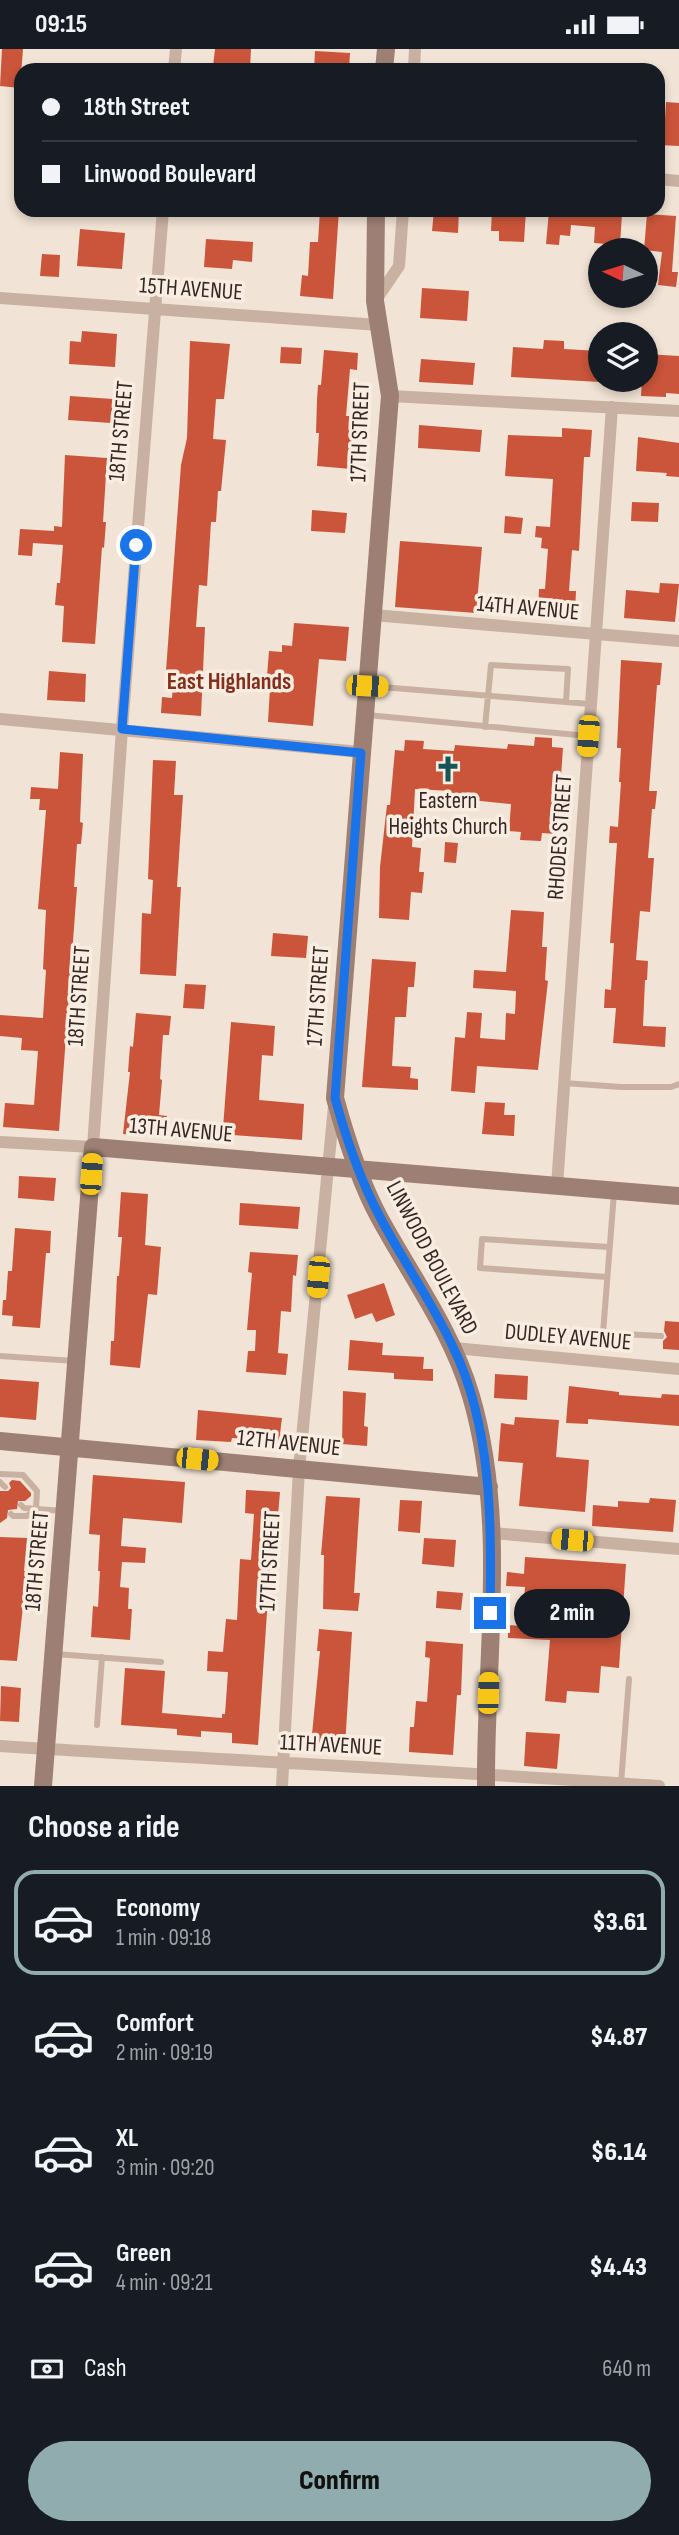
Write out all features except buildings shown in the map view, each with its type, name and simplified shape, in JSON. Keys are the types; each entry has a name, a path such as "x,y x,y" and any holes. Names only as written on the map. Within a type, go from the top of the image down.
{"street":[{"name":"18TH STREET","path":"43,1786 78,1361 122,729 162,217"},
{"name":"17TH STREET","path":"282,1786 299,1469 335,1098 390,396 375,301 376,217"},
{"path":"375,301 400,266 403,217"},
{"name":"15TH AVENUE","path":"0,298 379,325"},
{"path":"390,396 679,411"},
{"name":"RHODES STREET","path":"557,1186 612,407"},
{"name":"14TH AVENUE","path":"373,615 679,641"},
{"path":"0,719 361,753"},
{"path":"335,1098 347,1142 359,1170"},
{"name":"13TH AVENUE","path":"0,1142 93,1147 679,1196"},
{"name":"LINWOOD BOULEVARD","path":"359,1170 378,1215 454,1348 471,1396 489,1487 492,1533 486,1780"},
{"name":"DUDLEY AVENUE","path":"454,1348 679,1369"},
{"name":"12TH AVENUE","path":"0,1441 489,1487"},
{"path":"492,1533 679,1549"},
{"name":"11TH AVENUE","path":"0,1746 486,1780 659,1786"}],"lane":[{"path":"485,727 491,665 568,669 566,702"},
{"path":"367,686 590,704"},
{"path":"364,715 588,736"},
{"path":"564,1083 621,1087 671,1087 679,1084"},
{"path":"614,1191 603,1333 661,1336"},
{"path":"607,1277 522,1268 480,1268 482,1239 506,1244 523,1241 609,1247"},
{"path":"523,1241 523,1250"},
{"path":"541,1252 542,1243"},
{"path":"0,1356 78,1361"},
{"path":"0,1474 23,1475 37,1491 36,1509 27,1517 11,1514"},
{"path":"21,1505 24,1508 65,1511"},
{"path":"53,1654 161,1662"},
{"path":"97,1725 102,1657"},
{"path":"621,1783 629,1679"}],"place":[{"name":"Eastern Heights Church","path":"448,769"}],"district":[{"name":"East Highlands","path":"229,681"}],"route":[{"path":"136,545 122,729 361,753 335,1098 347,1142 378,1215 454,1348 471,1396 489,1487 492,1533 490,1613"}]}
